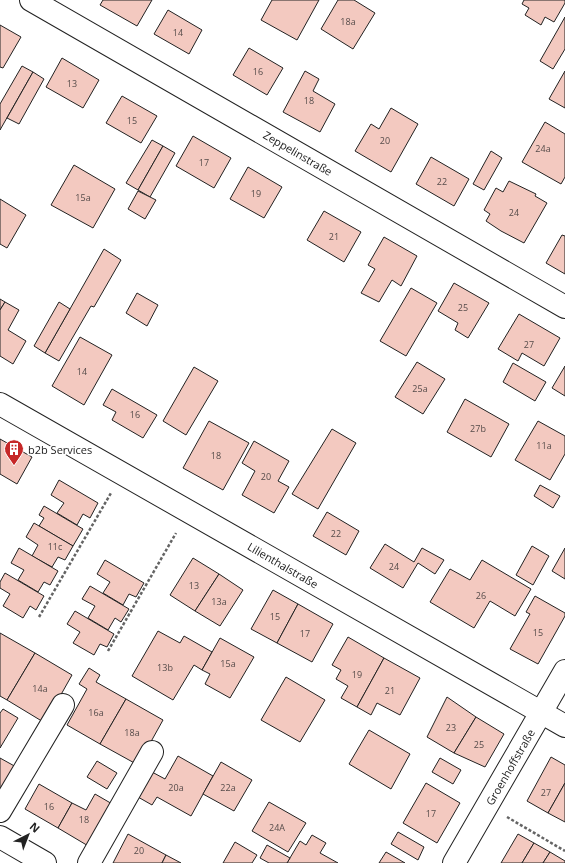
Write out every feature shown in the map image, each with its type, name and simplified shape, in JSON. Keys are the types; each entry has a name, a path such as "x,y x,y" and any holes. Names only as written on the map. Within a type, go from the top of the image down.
{"street":[{"name":"Zeppelinstraße","path":"31,0 565,307"},
{"name":"Lilienthalstraße","path":"0,404 565,726"},
{"name":"Groenhoffstraße","path":"454,863 565,671"},
{"path":"0,811 63,705"},
{"path":"89,863 152,752"},
{"path":"0,838 45,863"}],"path":[{"path":"39,617 121,473"},
{"path":"108,651 189,511"},
{"path":"487,806 565,852"}],"building":[{"path":"103,0 152,0 137,26 100,5"},
{"path":"272,0 319,0 297,40 261,20"},
{"path":"338,0 354,0 375,13 353,49 321,29"},
{"path":"524,0 565,0 565,3 554,22 545,17 541,25 525,15 529,8 522,4"},
{"path":"168,10 202,30 189,54 154,34"},
{"path":"565,17 565,49 553,69 540,61"},
{"path":"0,25 21,37 3,68 0,67"},
{"path":"249,48 283,68 267,95 233,75"},
{"path":"62,58 99,80 83,108 46,87"},
{"path":"22,66 33,72 0,130 0,104"},
{"path":"305,71 319,79 313,91 335,104 320,132 283,112"},
{"path":"565,71 565,108 549,99"},
{"path":"33,72 44,79 19,124 7,118"},
{"path":"122,96 157,116 141,143 106,123"},
{"path":"391,108 418,124 391,172 355,151 371,124 379,129"},
{"path":"545,122 565,134 565,177 561,184 522,162"},
{"path":"193,136 231,158 214,188 176,166"},
{"path":"152,140 163,146 138,190 126,183"},
{"path":"163,146 175,153 150,197 138,190"},
{"path":"491,151 502,158 484,190 473,184"},
{"path":"431,157 469,179 454,206 416,184"},
{"path":"74,165 115,189 93,228 51,205"},
{"path":"248,167 282,187 264,218 230,199"},
{"path":"509,181 536,194 535,196 547,203 524,243 486,221 490,214 484,210 496,188 503,192"},
{"path":"138,191 156,200 145,219 128,209"},
{"path":"0,199 26,215 7,248 0,244"},
{"path":"324,211 361,232 344,262 307,240"},
{"path":"562,235 565,236 565,274 546,263"},
{"path":"384,237 417,256 401,286 392,280 379,302 361,293 375,269 368,265"},
{"path":"104,249 121,260 94,307 91,306 59,361 45,353"},
{"path":"454,283 489,303 468,338 455,330 458,323 438,311"},
{"path":"411,288 437,303 406,356 380,341"},
{"path":"137,293 158,305 147,326 126,313"},
{"path":"0,299 5,302 0,310"},
{"path":"5,302 19,310 8,330 26,341 13,364 0,356 0,310"},
{"path":"59,302 70,309 45,353 34,346"},
{"path":"519,314 560,338 544,366 522,353 518,361 498,349"},
{"path":"80,337 112,355 84,405 52,386"},
{"path":"417,362 445,379 423,414 395,397"},
{"path":"513,363 546,382 535,401 503,382"},
{"path":"565,366 565,396 552,388"},
{"path":"194,367 218,381 186,435 163,421"},
{"path":"112,389 157,415 143,438 112,420 116,412 103,405"},
{"path":"465,399 509,424 491,457 447,432"},
{"path":"209,421 249,443 223,490 183,468"},
{"path":"538,421 565,436 565,454 550,480 515,460"},
{"path":"332,429 356,443 318,509 292,494"},
{"name":"b2b Services","path":"0,439 32,457 17,484 0,474"},
{"path":"254,441 289,461 278,481 289,487 274,513 242,495 255,471 242,463"},
{"path":"59,480 98,503 90,518 83,514 77,525 57,513 64,503 51,495"},
{"path":"540,485 560,496 553,508 534,496"},
{"path":"44,506 83,529 73,546 39,526 44,518 39,515"},
{"path":"327,512 359,531 346,555 313,536"},
{"path":"34,523 73,546 65,560 58,557 52,567 32,556 38,545 26,537"},
{"path":"385,544 414,562 422,548 444,560 435,574 418,563 403,588 370,568"},
{"path":"532,546 549,556 533,585 516,575"},
{"path":"19,548 58,571 50,585 44,582 38,592 18,580 24,570 11,563"},
{"path":"565,548 565,579 552,571"},
{"path":"193,558 219,574 195,611 170,595"},
{"path":"105,560 144,583 136,597 129,594 123,605 103,593 110,582 97,574"},
{"path":"482,560 531,589 515,616 490,601 474,628 430,602 450,569 470,580"},
{"path":"5,573 44,596 36,610 30,606 23,618 3,606 10,594 0,588 0,582"},
{"path":"219,574 243,590 220,626 195,611"},
{"path":"90,586 129,609 121,622 115,618 108,630 88,618 95,606 82,599"},
{"path":"273,590 298,604 277,643 251,629"},
{"path":"535,596 565,613 565,616 538,664 510,649 530,614 526,612"},
{"path":"298,604 333,624 312,662 277,643"},
{"path":"75,611 114,634 107,647 100,644 94,655 73,643 80,632 67,624"},
{"path":"158,631 180,643 184,636 212,652 202,670 194,665 173,700 132,676"},
{"path":"0,633 35,653 7,700 0,696"},
{"path":"348,637 384,658 357,707 341,698 348,686 336,679 341,670 332,665"},
{"path":"220,638 254,657 230,698 205,684 210,674 202,670"},
{"path":"35,653 72,675 45,723 7,700"},
{"path":"384,658 420,678 400,715 377,703 371,715 357,707"},
{"path":"89,668 100,675 96,682 126,699 100,744 67,725 87,689 79,684"},
{"path":"286,677 325,700 300,742 261,720"},
{"path":"447,697 476,717 454,753 427,737"},
{"path":"126,699 163,720 138,765 100,744"},
{"path":"3,709 18,718 0,748 0,713"},
{"path":"476,717 504,734 485,767 454,753"},
{"path":"369,730 410,754 391,789 349,764"},
{"path":"178,756 213,776 191,816 157,797 152,805 138,797 152,772 165,779"},
{"path":"551,757 565,765 565,783 548,813 527,801"},
{"path":"0,758 18,768 0,796"},
{"path":"440,758 461,770 453,784 432,772"},
{"path":"97,761 117,773 107,789 87,777"},
{"path":"221,762 252,780 234,811 203,794"},
{"path":"426,783 460,803 437,843 403,823"},
{"path":"565,783 565,822 548,813"},
{"path":"39,784 72,803 58,828 25,809"},
{"path":"95,794 114,805 90,847 58,828 72,803 86,810"},
{"path":"269,802 306,823 288,852 252,831"},
{"path":"398,832 424,847 418,860 391,844"},
{"path":"128,834 166,855 162,863 113,863"},
{"path":"518,834 534,843 522,863 501,863"},
{"path":"312,835 326,843 320,853 338,863 287,863 300,841 306,845"},
{"path":"235,842 257,855 252,863 223,863"},
{"path":"534,843 550,852 543,863 522,863"},
{"path":"267,845 290,858 287,863 269,863 260,858"},
{"path":"386,852 405,863 379,863"},
{"path":"550,852 565,861 565,863 543,863"},
{"path":"166,855 181,863 162,863"}],"place":[{"name":"b2b Services","path":"14,466"}]}
